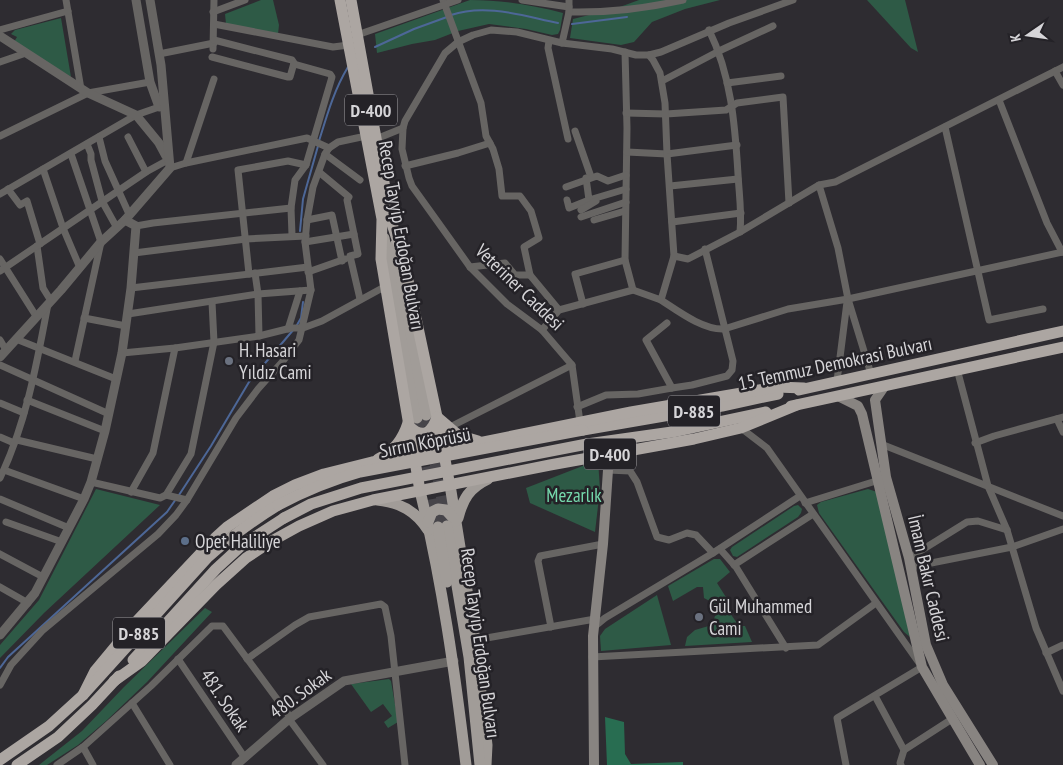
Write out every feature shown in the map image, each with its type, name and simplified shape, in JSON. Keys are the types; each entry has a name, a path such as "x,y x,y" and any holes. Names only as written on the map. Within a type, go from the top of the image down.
{"highway":[{"name":"Recep Tayyip Erdoğan Bulvarı","path":"340,0 371,138"},
{"name":"Recep Tayyip Erdoğan Bulvarı","path":"351,0 371,138 386,220"},
{"name":"D-400","path":"386,220 381,259 386,286 420,419"},
{"name":"D-400","path":"386,220 403,257 420,419 414,456 420,491 694,439 741,428 797,405"},
{"name":"15 Temmuz Demokrasi Bulvarı","path":"582,426 722,406 1063,331"},
{"name":"15 Temmuz Demokrasi Bulvarı","path":"587,444 672,432 1063,347"},
{"path":"420,419 448,428 464,437 479,442"},
{"path":"420,419 443,450 450,485"},
{"path":"372,462 388,454 420,419"},
{"name":"D-400","path":"479,442 582,426"},
{"name":"Sırrın Köprüsü","path":"83,695 207,558 250,522 278,505 334,479 360,472 582,426"},
{"path":"83,695 94,671 134,624 228,527 257,506 295,485 324,474 372,462 414,456 479,442"},
{"name":"Sırrın Köprüsü","path":"114,681 216,569 241,546 284,518 311,504 361,488 587,444"},
{"path":"114,681 142,661 216,585 246,558 270,542 299,526 333,511 373,500 420,491"},
{"name":"D-885","path":"18,765 58,737 114,681"},
{"name":"D-885","path":"0,760 49,726 83,695"}],"main road":[{"name":"Recep Tayyip Erdoğan Bulvarı","path":"386,220 420,419"},
{"name":"İmam Bakır Caddesi","path":"884,387 875,400 886,477 910,563 926,645 943,686 993,765"},
{"path":"838,396 858,406 862,414 876,481 922,667 976,764"},
{"path":"594,765 592,657 608,470 605,455"},
{"path":"440,526 476,484 495,476"},
{"path":"450,485 440,526 466,765"},
{"path":"420,491 440,526 475,640 487,744 486,765"},
{"path":"373,500 391,502 407,508 416,516 440,526"},
{"name":"Recep Tayyip Erdoğan Bulvarı","path":"440,526 467,705 472,765"},
{"name":"Recep Tayyip Erdoğan Bulvarı","path":"440,526 469,657 480,765"}],"street":[{"path":"66,0 84,91"},
{"path":"136,0 150,82 161,106"},
{"path":"3,353 101,242 127,217 169,164 161,106 159,54 150,0"},
{"path":"213,44 214,0"},
{"path":"213,12 246,0"},
{"path":"357,35 444,2 458,0"},
{"path":"522,0 569,6 628,10 683,0"},
{"path":"295,328 311,290 305,239 307,220 314,187 326,149 338,142 371,138 403,128 404,120 445,52 458,42 473,34 500,30 517,32 549,41 612,49 636,55 648,55 661,52 709,30 793,0"},
{"path":"444,2 480,103 486,136 494,149 499,169 502,196 520,196 532,211 539,238 524,246 530,275 559,310"},
{"path":"562,43 569,6"},
{"path":"0,30 68,11"},
{"path":"214,24 333,47 349,45"},
{"path":"662,81 719,51 773,26"},
{"path":"709,30 719,51 734,114 742,213 740,232"},
{"path":"0,36 84,91 136,115 159,143 169,164"},
{"path":"549,41 548,48 568,139"},
{"path":"159,54 213,44 292,60 294,64 330,74 332,77 306,165 295,180 291,208 292,235"},
{"path":"625,52 627,152 625,260 633,290"},
{"path":"0,62 26,53"},
{"path":"648,55 657,67 662,81 666,114 674,256 661,300"},
{"path":"212,57 288,78 294,64"},
{"path":"674,256 688,259 740,232 819,185 835,182 1063,67"},
{"path":"1055,71 1063,85"},
{"path":"727,83 781,76"},
{"path":"186,163 214,79"},
{"path":"0,136 84,91 150,82"},
{"path":"626,113 666,114 726,110 742,102 783,97 789,204"},
{"path":"542,330 559,310 633,290 661,300 687,317 716,329 788,309 848,299 1063,252 1047,223 999,100"},
{"path":"0,194 136,115 161,106"},
{"path":"945,127 989,320 1042,309"},
{"name":"Veteriner Caddesi","path":"403,128 402,149 405,166 412,186 470,267 507,304 542,330 572,365"},
{"path":"575,132 588,178 589,200"},
{"path":"0,635 35,593 84,499 91,482 105,431 122,353 128,314 136,226 127,217 119,192 105,161 99,137"},
{"path":"128,137 146,172"},
{"path":"2,269 90,211 102,201 119,192 146,172 169,164 186,163 306,138 314,140 326,149 360,180"},
{"path":"405,166 490,143"},
{"path":"87,144 102,201 117,228"},
{"path":"627,152 667,154 736,145"},
{"path":"71,154 101,242 75,362"},
{"path":"259,336 258,294 252,274 246,239 238,170 288,161 306,165"},
{"path":"42,169 63,228 80,268"},
{"path":"130,288 252,274 308,270 342,261 358,254 347,200 349,197 319,172"},
{"path":"566,186 597,176 608,181 626,175"},
{"path":"670,186 738,179"},
{"path":"819,185 838,248 848,299 871,374"},
{"path":"0,478 15,442 28,400 49,302 43,288 38,245 28,201 20,205 8,190"},
{"path":"567,200 569,208 614,192 626,190"},
{"path":"614,192 581,214 626,202"},
{"path":"136,226 291,208"},
{"path":"594,220 626,211"},
{"path":"672,222 742,213"},
{"path":"307,220 332,215 342,261"},
{"path":"134,253 292,235 305,239 354,234"},
{"path":"577,407 606,395 638,394 672,388 727,376 732,370 733,361 705,250"},
{"path":"350,256 360,299"},
{"path":"0,259 2,269 36,316"},
{"path":"583,304 575,274 625,260"},
{"path":"470,267 506,263 515,276 530,275"},
{"path":"122,353 175,348 259,336 295,328 322,320 386,286"},
{"path":"128,314 258,294 311,290"},
{"path":"0,685 11,665 43,630 158,534 176,515 236,418 258,388 296,345 295,328 300,291"},
{"path":"837,381 848,299"},
{"path":"91,482 160,498 166,495 191,454 214,342 212,302"},
{"path":"84,318 126,326"},
{"path":"667,323 646,340 672,388"},
{"path":"16,339 116,379"},
{"path":"0,340 3,353"},
{"path":"131,492 153,453 175,348"},
{"path":"0,365 109,414"},
{"path":"448,428 572,365 577,407 582,426"},
{"path":"957,369 988,486 1007,530 1036,628 1063,692"},
{"path":"28,400 105,431"},
{"path":"0,403 24,413"},
{"path":"976,443 994,436 1060,418 1063,432"},
{"path":"741,428 767,448 922,667 837,718 846,765"},
{"path":"0,437 15,442 97,459"},
{"path":"881,444 1063,516"},
{"path":"4,470 84,499"},
{"path":"608,470 630,471 637,482 656,537 669,540 687,533 696,535 713,554"},
{"path":"805,503 876,481"},
{"path":"166,495 187,500"},
{"path":"475,640 551,627 594,623 713,554 800,496"},
{"path":"0,499 69,528"},
{"path":"734,565 813,514"},
{"path":"910,563 968,522 978,521 1007,530"},
{"path":"6,522 62,542"},
{"path":"910,563 1012,547 1063,529"},
{"path":"551,627 538,561 540,556 603,544"},
{"path":"720,549 734,565 786,648"},
{"path":"0,554 43,577"},
{"path":"0,587 28,603"},
{"path":"247,659 309,617 381,604 385,607 391,636 404,765"},
{"path":"592,657 818,645 876,604"},
{"path":"57,765 82,747 132,703 212,626 223,626 290,718 321,762 313,765"},
{"path":"1046,653 1063,645"},
{"name":"481. Sokak","path":"178,659 245,758"},
{"name":"480. Sokak","path":"237,765 290,718 344,680 454,661"},
{"path":"875,696 904,750"},
{"path":"132,703 170,765"},
{"path":"900,764 904,750 952,719"},
{"path":"82,747 93,765"}],"green space":[{"path":"261,0 273,0 279,25 278,34 226,24 225,14"},
{"path":"470,0 517,4 563,13 560,30 558,34 552,35 489,24 458,31 435,40 377,53 375,34"},
{"path":"639,0 720,0 685,9 652,22 634,42 621,45 570,38 573,19 617,8"},
{"path":"867,0 905,0 918,52 911,48"},
{"path":"61,18 71,77 14,42 17,37 11,34 15,30"},
{"name":"Mezarlık","path":"598,460 600,489 595,532 530,503 526,488"},
{"path":"96,489 160,505 44,613 0,658 0,645 39,600"},
{"path":"868,489 880,493 910,637 904,632 819,513 817,505 821,502"},
{"path":"798,505 802,509 798,517 737,557 733,556 730,550 732,547"},
{"path":"714,559 720,559 730,572 717,583 729,602 725,606 739,626 745,626 752,642 685,646 687,637 695,630 712,625 715,616 719,614 717,605 704,598 703,587 697,587 673,601 668,586"},
{"path":"657,595 671,645 601,651 600,636 605,629"},
{"path":"205,608 212,612 147,682 106,721 78,745 47,765 39,765 82,731"},
{"path":"389,679 391,681 398,722 388,728 384,722 392,716 383,704 371,712 351,684"},
{"path":"605,717 624,722 625,754 631,764 683,762 683,765 607,765"}],"waterway":[{"path":"451,15 478,10 491,10 558,23"},
{"path":"375,47 414,29 447,17"},
{"path":"572,24 627,17"},
{"path":"319,141 335,94 348,67"},
{"path":"300,231 303,199 318,146"},
{"path":"297,325 301,318 303,302"},
{"path":"179,495 249,382 294,329"},
{"path":"0,668 8,657 167,512 176,499"}],"tunnel":[{"path":"426,415 447,526"},
{"path":"417,418 438,527"}],"place":[{"name":"H. Hasari Yıldız Cami","path":"229,361"},
{"name":"Opet Haliliye","path":"185,541"},
{"name":"Gül Muhammed Cami","path":"699,617"}]}
